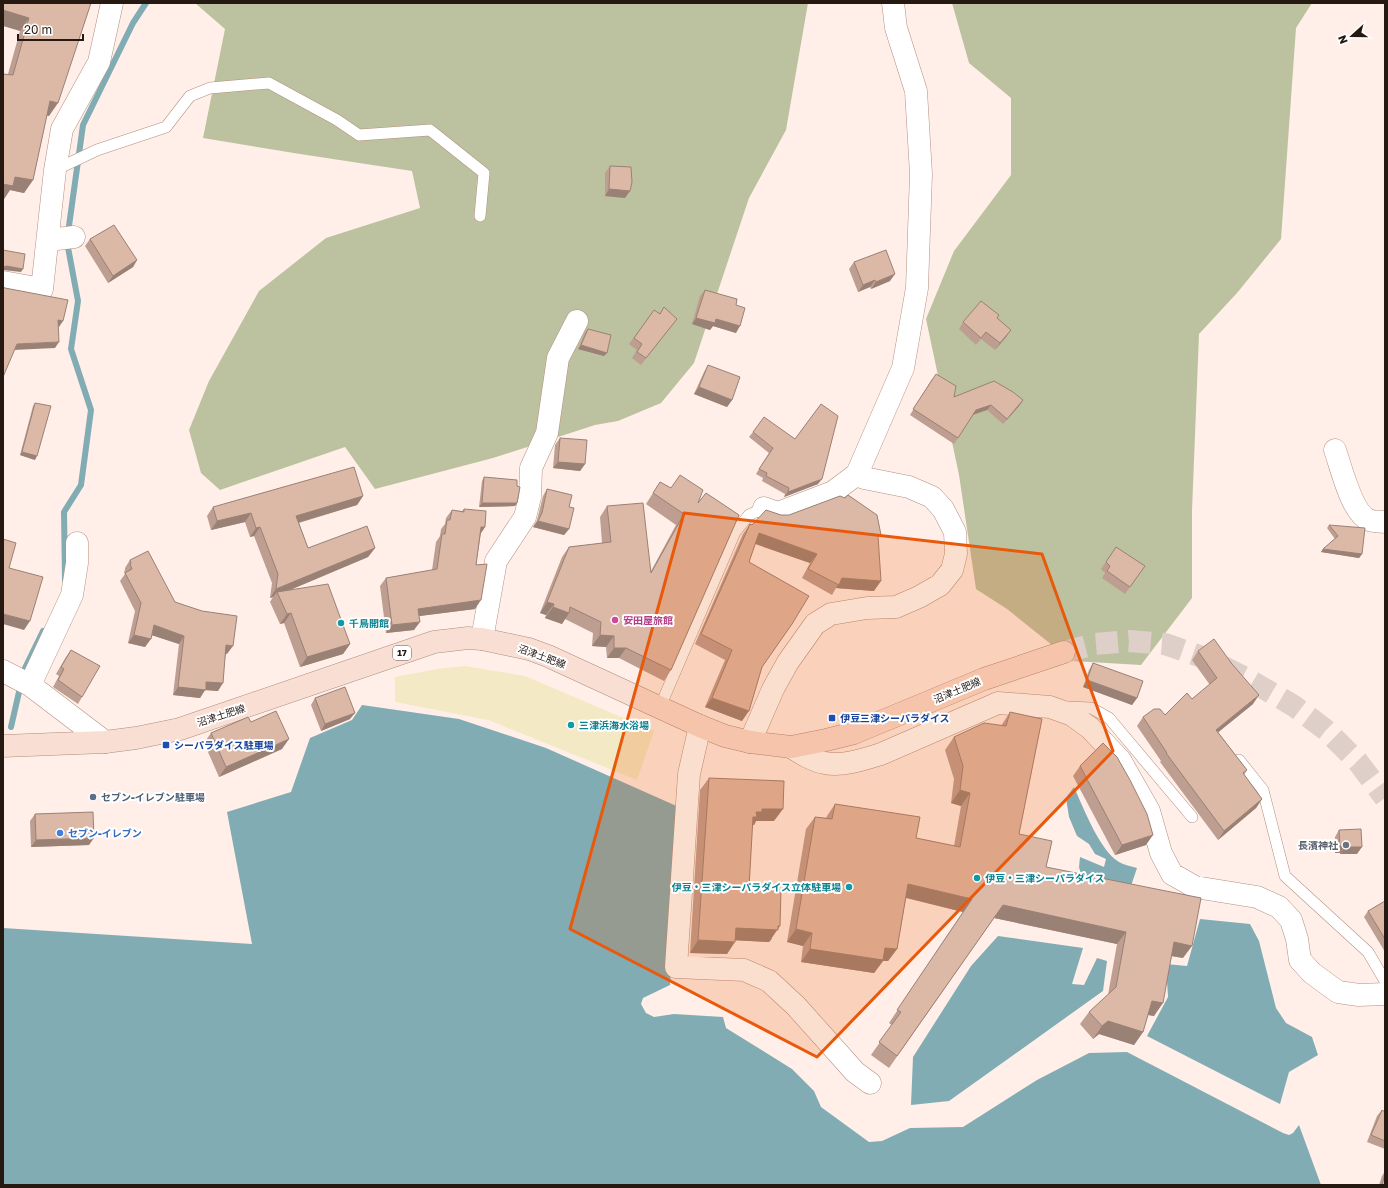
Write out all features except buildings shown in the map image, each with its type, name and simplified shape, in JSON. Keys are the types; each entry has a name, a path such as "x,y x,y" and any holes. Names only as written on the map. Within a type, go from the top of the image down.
{"main road":[{"name":"沼津土肥線","path":"3,746 105,742 136,738 180,729 434,642 482,638 511,644 548,656 725,736 750,742 791,747 854,733 984,679 1064,652"}],"street":[{"path":"3,282 42,289 59,168 62,129 99,62 112,3"},
{"path":"764,508 778,513 833,492 858,474 903,368 917,288 921,174 916,91 896,28 893,3"},
{"path":"50,239 74,237"},
{"path":"482,638 496,561 525,517 530,497 531,468 547,433 558,358 577,321"},
{"path":"1335,450 1358,511 1369,520 1385,522"},
{"path":"750,742 773,689 788,662 815,624 831,614 867,608 896,607 919,597 940,585 952,570 956,554 955,532 943,509 932,497 909,487 864,478 858,474"},
{"path":"30,685 72,594 77,563 77,543"},
{"path":"3,671 30,685 105,742"},
{"path":"791,747 811,759 826,764 844,763 881,754 998,703 1050,707 1072,715 1090,728 1120,760 1149,811 1161,853 1172,874 1195,886 1256,897 1279,907 1291,920 1297,939 1300,960 1312,973 1338,992 1359,995 1385,994"},
{"path":"700,726 688,774 676,967 744,970 769,981 796,1006 855,1072 870,1083"}],"lane":[{"path":"59,168 92,152 166,127 190,96 210,88 269,83 337,120 359,135 430,130 484,174 480,216"},
{"path":"660,707 735,532 749,515 764,508"},
{"path":"1050,707 1091,708 1109,718 1192,817"},
{"path":"1234,755 1263,790 1285,876 1368,952 1385,981"}],"highlighted area":[{"path":"684,513 1042,554 1113,751 817,1057 570,929"}],"green space":[{"path":"195,3 808,3 786,130 749,198 694,363 661,403 618,421 595,425 493,458 375,489 345,447 220,490 201,473 189,430 209,381 259,291 326,238 420,208 412,171 203,138 225,29"},
{"path":"952,3 1312,3 1296,28 1281,239 1237,293 1199,334 1192,511 1192,598 1141,665 1072,661 1007,609 976,589 959,475 926,319 954,251 1011,175 1011,98 969,63"}],"sand":[{"name":"三津浜海水浴場","path":"465,666 525,676 654,731 637,780 488,720 395,702 395,677 437,669"}],"water":[{"path":"362,705 459,719 546,748 681,808 670,985 643,998 641,1004 646,1013 654,1017 674,1014 723,1017 726,1028 792,1069 814,1091 821,1107 869,1142 882,1141 910,1128 963,1127 1037,1080 1089,1053 1127,1052 1283,1133 1289,1135 1293,1133 1299,1125 1321,1185 3,1185 3,928 252,944 227,812 291,792 310,738 352,720"},
{"path":"1074,787 1087,817 1105,848 1119,862 1137,868 1129,892 1082,878 1079,867 1080,857 1104,867 1106,859 1095,854 1089,844 1077,836 1069,817 1066,798"},
{"path":"1200,919 1250,924 1259,941 1276,1008 1286,1023 1312,1037 1318,1055 1289,1072 1280,1104 1147,1036 1168,997 1166,964 1187,966"},
{"path":"998,936 1083,948 1072,984 1084,985 1097,958 1107,961 1103,991 949,1101 911,1105 913,1057 971,966"}],"waterway":[{"path":"68,233 83,125 133,23 146,3"},
{"path":"65,580 64,512 81,485 91,410 71,349 78,301 67,242"},
{"path":"25,668 43,631"},
{"path":"11,727 19,692"}],"tunnel":[{"path":"1064,652 1095,644 1129,641 1165,644 1205,658 1246,678 1294,706 1326,730 1358,762 1385,798"}],"place":[{"name":"安田屋旅館","path":"615,620"},
{"name":"千鳥開館","path":"341,623"},
{"name":"伊豆三津シーパラダイス","path":"832,718"},
{"name":"三津浜海水浴場","path":"571,725"},
{"name":"シーパラダイス駐車場","path":"166,745"},
{"name":"セブン-イレブン駐車場","path":"93,797"},
{"name":"セブン-イレブン","path":"60,833"},
{"name":"長濱神社","path":"1346,845"},
{"name":"伊豆・三津シーパラダイス","path":"977,878"},
{"name":"伊豆・三津シーパラダイス立体駐車場","path":"849,887"}]}
